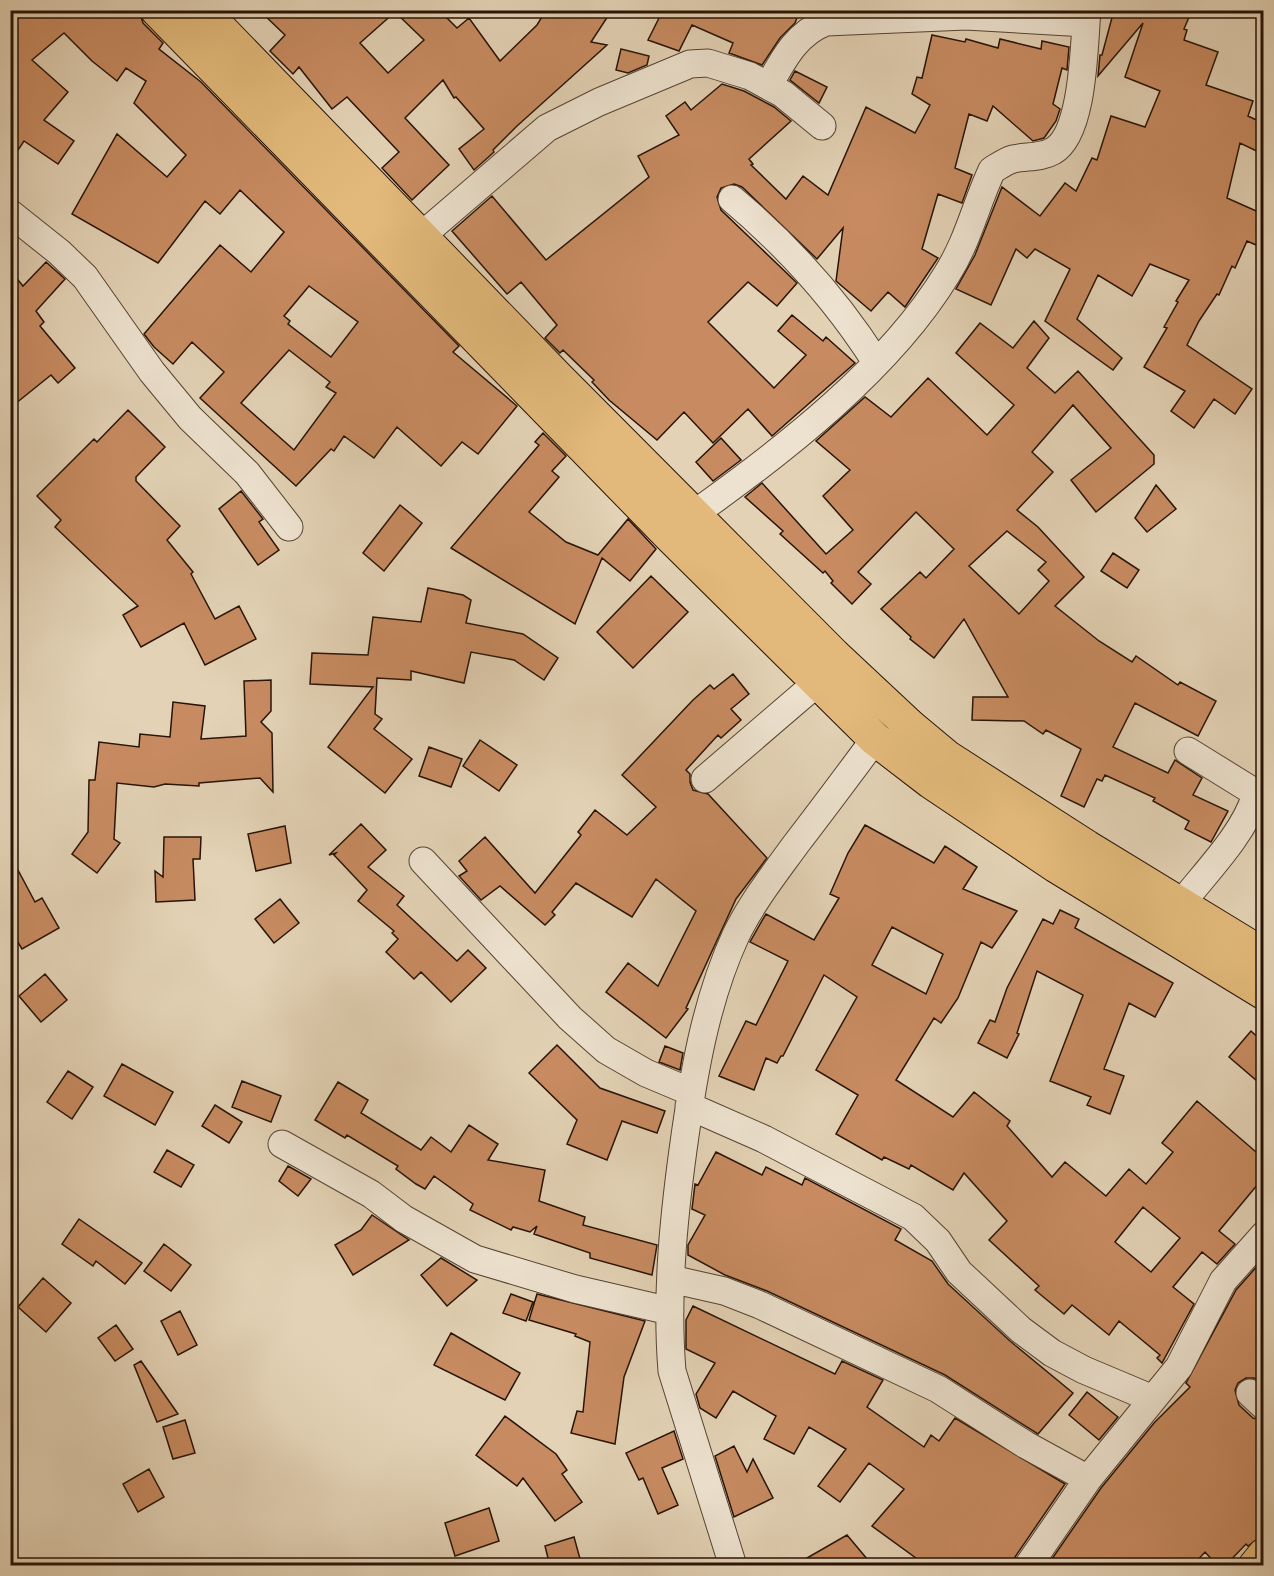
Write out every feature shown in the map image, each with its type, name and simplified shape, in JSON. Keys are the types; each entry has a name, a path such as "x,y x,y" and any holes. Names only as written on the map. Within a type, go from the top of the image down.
{"highway":[{"path":"157,10 546,388 694,514 834,655 911,727 948,757 1086,847 1263,955"},
{"path":"202,10 420,237 546,388 818,682 875,739 931,782 1056,866 1263,993"},
{"path":"1192,949 1208,921"},
{"path":"1255,1566 1263,1555"}],"street":[{"path":"694,514 756,470 899,339 946,276 964,243 992,170 1012,159 1041,155 1055,150 1066,140 1073,121 1080,87 1087,17 966,16 826,22 812,27 799,38 769,85"},
{"path":"420,237 547,128 567,116 673,69 690,64 708,63 750,76 769,85 822,126"},
{"path":"732,199 771,231 813,275 849,320 876,362"},
{"path":"10,213 59,252 85,277 152,372 190,418 247,472 289,526"},
{"path":"705,779 818,682"},
{"path":"733,1566 672,1371 671,1279 677,1194 690,1099 719,979 736,934 760,892 875,739"},
{"path":"1181,904 1236,832 1251,810 1255,797 1251,790 1188,751"},
{"path":"423,861 570,1018 606,1050 764,1139 914,1216 932,1234 959,1272 1021,1330 1052,1353 1084,1371 1153,1399"},
{"path":"282,1144 371,1194 404,1219 475,1259 574,1289 670,1311"},
{"path":"1028,1566 1088,1479 1188,1352 1209,1305 1223,1281 1263,1235"},
{"path":"671,1279 724,1291 760,1305 839,1345 938,1389 1026,1445 1088,1479"}],"building":[{"path":"10,10 139,10 143,23 163,43 159,49 201,82 459,346 453,352 517,406 478,454 462,442 441,466 397,427 374,458 344,436 334,451 331,449 296,486 200,398 224,372 192,342 173,364 154,347 144,334 220,245 251,272 284,232 240,190 220,214 205,201 158,263 72,214 117,134 167,177 186,155 134,103 146,81 126,68 117,81 92,61 64,33 32,60 68,92 44,120 74,141 58,164 24,141 10,162","holes":["309,286 358,322 331,357 288,324 290,321 284,316","289,350 330,382 326,387 336,393 294,450 241,403"]},
{"path":"259,10 439,10 457,28 469,18 500,61 537,25 546,10 612,10 591,42 607,45 517,126 474,170 459,149 484,129 456,97 454,98 443,80 405,118 449,165 412,200 382,168 399,152 347,97 332,109 299,67 293,74 270,51 285,35","holes":["395,12 424,40 388,73 360,43"]},
{"path":"659,10 800,10 795,23 780,38 762,65 729,53 733,43 692,25 679,51 648,40 662,12"},
{"path":"1114,10 1192,10 1184,29 1187,30 1184,40 1218,52 1206,85 1253,101 1248,116 1263,123 1263,154 1240,143 1227,198 1263,214 1263,248 1247,241 1235,268 1232,266 1219,295 1217,294 1199,321 1187,345 1252,389 1235,414 1214,399 1194,428 1171,411 1185,391 1144,367 1167,328 1164,327 1189,280 1150,264 1132,296 1098,275 1077,319 1122,358 1113,370 1045,321 1070,269 1035,249 1027,258 1016,249 991,305 956,289 975,255 1002,187 1040,216 1065,183 1076,191 1092,158 1097,160 1111,116 1145,127 1160,91 1125,77 1143,23 1098,76 1100,55 1102,55"},
{"path":"932,35 965,42 966,39 998,48 1000,39 1041,49 1042,41 1069,47 1067,70 1062,68 1053,104 1060,109 1056,121 1044,138 1033,141 993,106 987,121 969,114 955,168 972,175 962,203 938,194 922,249 938,258 905,307 888,292 871,311 836,281 843,228 817,259 742,187 734,184 721,188 717,197 721,210 797,283 777,306 748,282 708,322 774,388 806,355 778,331 792,315 823,341 826,337 855,363 772,436 748,409 713,443 684,412 657,440 609,400 592,382 594,380 563,350 560,353 545,338 557,325 521,282 507,294 452,231 492,196 546,260 649,177 638,156 679,135 666,116 685,102 691,110 722,84 744,91 774,107 791,121 749,159 753,164 751,165 786,199 803,176 828,195 866,107 915,133 930,105 912,94 917,77 922,78"},
{"path":"621,49 649,56 647,65 628,73 616,70"},
{"path":"795,71 827,87 819,103 790,80"},
{"path":"46,262 65,279 36,311 44,322 40,326 75,368 58,383 51,375 10,408 10,270 23,286"},
{"path":"1034,321 1049,338 1027,368 1055,393 1078,371 1154,455 1154,464 1096,512 1071,480 1111,448 1073,405 1032,452 1053,472 1017,510 1038,527 1084,577 1055,606 1099,641 1132,662 1136,656 1178,685 1180,682 1216,701 1198,736 1135,703 1113,747 1168,773 1175,760 1202,778 1193,795 1228,811 1211,842 1185,829 1189,821 1153,801 1155,798 1105,775 1102,781 1097,779 1084,807 1061,796 1081,749 1046,730 1043,734 1024,721 972,720 973,697 1008,697 964,619 934,658 910,639 911,637 881,609 920,572 926,578 954,549 916,512 858,572 871,584 852,604 831,583 833,581 825,571 823,573 780,534 783,531 745,497 762,483 826,554 853,530 823,496 850,470 816,441 865,397 891,417 928,378 987,435 1014,405 956,353 980,323 1013,348","holes":["1007,531 1046,562 1038,570 1049,581 1019,614 969,566"]},
{"path":"128,410 165,447 136,477 136,481 180,526 167,540 193,572 191,574 215,619 239,606 256,639 205,665 184,623 141,647 123,615 138,606 55,527 61,520 37,496 94,439 97,442"},
{"path":"543,433 566,456 552,471 559,477 529,512 566,542 598,555 628,519 656,549 630,581 602,558 575,624 451,548 539,445 535,442"},
{"path":"721,438 741,460 713,481 696,462"},
{"path":"1156,485 1176,509 1147,532 1135,518"},
{"path":"241,491 263,519 259,522 279,550 258,565 219,509"},
{"path":"400,505 422,523 384,571 363,553"},
{"path":"1113,553 1139,570 1127,588 1101,571"},
{"path":"651,576 688,612 633,668 597,632"},
{"path":"428,588 463,595 471,600 466,623 523,634 558,658 544,680 514,660 471,652 464,683 411,671 411,680 377,678 375,714 382,719 374,729 412,759 385,793 328,747 373,687 310,684 312,653 368,655 373,617 421,622"},
{"path":"733,674 749,694 731,709 741,720 721,738 718,735 686,770 690,774 693,790 708,794 767,858 736,899 686,1008 688,1009 666,1038 606,992 628,963 658,986 696,911 656,879 632,917 576,883 552,912 555,915 545,925 500,886 481,900 459,876 467,871 459,861 485,837 535,893 581,835 578,832 595,810 627,835 656,807 622,775 693,700 710,685 714,689"},
{"path":"271,680 271,711 261,722 272,733 273,792 260,778 199,783 199,786 165,784 154,787 117,783 114,839 120,843 97,873 72,854 88,832 89,780 95,780 99,742 139,747 140,734 170,737 173,702 205,706 201,739 246,736 244,681"},
{"path":"480,740 517,765 499,791 463,766"},
{"path":"429,747 462,759 451,787 419,776"},
{"path":"361,824 386,850 368,867 404,896 397,905 457,961 468,950 486,968 451,1002 421,972 414,979 386,952 398,939 392,933 394,931 358,901 367,890 334,855 336,853 329,855"},
{"path":"865,825 934,863 945,846 977,867 963,889 1017,911 992,948 981,942 958,998 941,1023 934,1018 896,1080 953,1117 974,1092 1010,1121 1007,1126 1052,1177 1065,1162 1106,1196 1129,1169 1146,1184 1173,1152 1162,1143 1197,1101 1263,1158 1263,1178 1219,1231 1235,1244 1217,1264 1202,1252 1173,1287 1194,1304 1162,1363 1157,1358 1160,1355 1119,1321 1109,1335 1072,1305 1064,1314 1035,1290 1039,1286 989,1240 1007,1221 964,1173 953,1190 911,1165 909,1169 884,1157 882,1160 836,1134 858,1095 816,1070 857,997 824,975 783,1056 777,1063 766,1058 754,1090 719,1076 746,1021 756,1025 788,961 750,942 763,919 766,914 814,940 839,898 830,894 848,853","holes":["892,927 943,954 926,994 872,965","1143,1207 1180,1238 1151,1272 1115,1242"]},
{"path":"285,826 291,863 256,871 248,834"},
{"path":"164,837 201,837 200,859 193,859 195,900 156,902 155,871 163,877"},
{"path":"10,855 35,902 42,898 59,928 22,949 10,929"},
{"path":"280,899 299,923 274,943 255,919"},
{"path":"1060,910 1079,919 1075,928 1173,983 1155,1017 1129,1003 1104,1069 1124,1076 1110,1114 1087,1105 1091,1097 1050,1081 1083,995 1037,971 1017,1033 1019,1034 1007,1058 978,1043 990,1020 995,1022 1007,988 1043,919 1053,924"},
{"path":"45,974 67,1000 41,1022 19,996"},
{"path":"1251,1031 1263,1042 1263,1086 1229,1057"},
{"path":"557,1045 600,1088 665,1111 657,1133 622,1121 607,1160 567,1144 577,1120 529,1073"},
{"path":"665,1046 683,1053 680,1070 659,1062"},
{"path":"122,1064 173,1092 155,1125 104,1096"},
{"path":"68,1071 93,1087 72,1119 47,1102"},
{"path":"242,1081 281,1096 271,1122 232,1107"},
{"path":"338,1082 368,1100 361,1113 421,1150 431,1137 451,1152 469,1125 498,1144 488,1160 545,1170 539,1201 585,1217 583,1225 657,1245 652,1275 590,1258 590,1253 534,1234 537,1226 530,1232 513,1227 511,1230 470,1210 473,1204 434,1176 425,1189 416,1184 396,1169 398,1166 347,1135 345,1138 315,1120"},
{"path":"215,1105 242,1122 229,1143 202,1126"},
{"path":"167,1150 194,1165 181,1187 154,1172"},
{"path":"716,1152 762,1175 766,1167 802,1185 805,1178 901,1229 895,1240 932,1261 948,1284 1010,1341 1073,1393 1038,1434 945,1375 767,1291 725,1275 688,1255 688,1245 705,1215 692,1209 695,1184 698,1185"},
{"path":"288,1166 311,1179 298,1196 279,1181"},
{"path":"372,1215 409,1240 353,1275 335,1245 361,1230"},
{"path":"79,1219 142,1263 125,1284 96,1261 93,1266 62,1244"},
{"path":"164,1244 191,1265 171,1291 144,1271"},
{"path":"441,1258 477,1280 447,1306 421,1275"},
{"path":"1259,1264 1263,1267 1263,1384 1254,1378 1246,1378 1238,1383 1235,1390 1239,1405 1253,1418 1263,1421 1263,1535 1248,1546 1246,1544 1225,1566 1218,1566 1205,1552 1192,1566 1047,1566 1101,1488 1154,1423 1190,1387 1186,1383 1236,1290"},
{"path":"43,1278 71,1303 46,1332 18,1307"},
{"path":"511,1294 533,1302 526,1321 503,1313"},
{"path":"537,1294 645,1321 624,1377 615,1444 571,1433 577,1411 583,1412 590,1342 575,1336 576,1334 529,1320"},
{"path":"693,1306 835,1374 842,1361 883,1380 867,1407 924,1447 931,1435 939,1441 955,1418 1065,1484 1015,1557 1012,1566 927,1566 872,1526 904,1489 869,1463 840,1502 818,1486 846,1449 809,1427 794,1454 764,1439 776,1416 733,1391 716,1418 700,1408 696,1394 715,1363 686,1349 686,1320"},
{"path":"180,1311 197,1345 178,1355 161,1321"},
{"path":"116,1325 133,1349 115,1361 98,1338"},
{"path":"451,1333 520,1373 505,1400 434,1365"},
{"path":"141,1361 178,1414 157,1422 134,1365"},
{"path":"1087,1392 1118,1417 1099,1440 1069,1415"},
{"path":"505,1416 556,1454 567,1470 562,1474 582,1502 555,1521 523,1478 517,1486 476,1455"},
{"path":"185,1420 195,1453 173,1459 163,1427"},
{"path":"674,1431 683,1459 662,1468 678,1505 658,1514 643,1478 639,1480 626,1453"},
{"path":"734,1446 747,1472 753,1459 773,1498 734,1517 715,1456"},
{"path":"149,1469 164,1497 138,1512 123,1484"},
{"path":"489,1508 499,1541 455,1556 445,1523"},
{"path":"847,1535 873,1566 793,1566"},
{"path":"574,1537 582,1566 550,1566 545,1546"}]}
